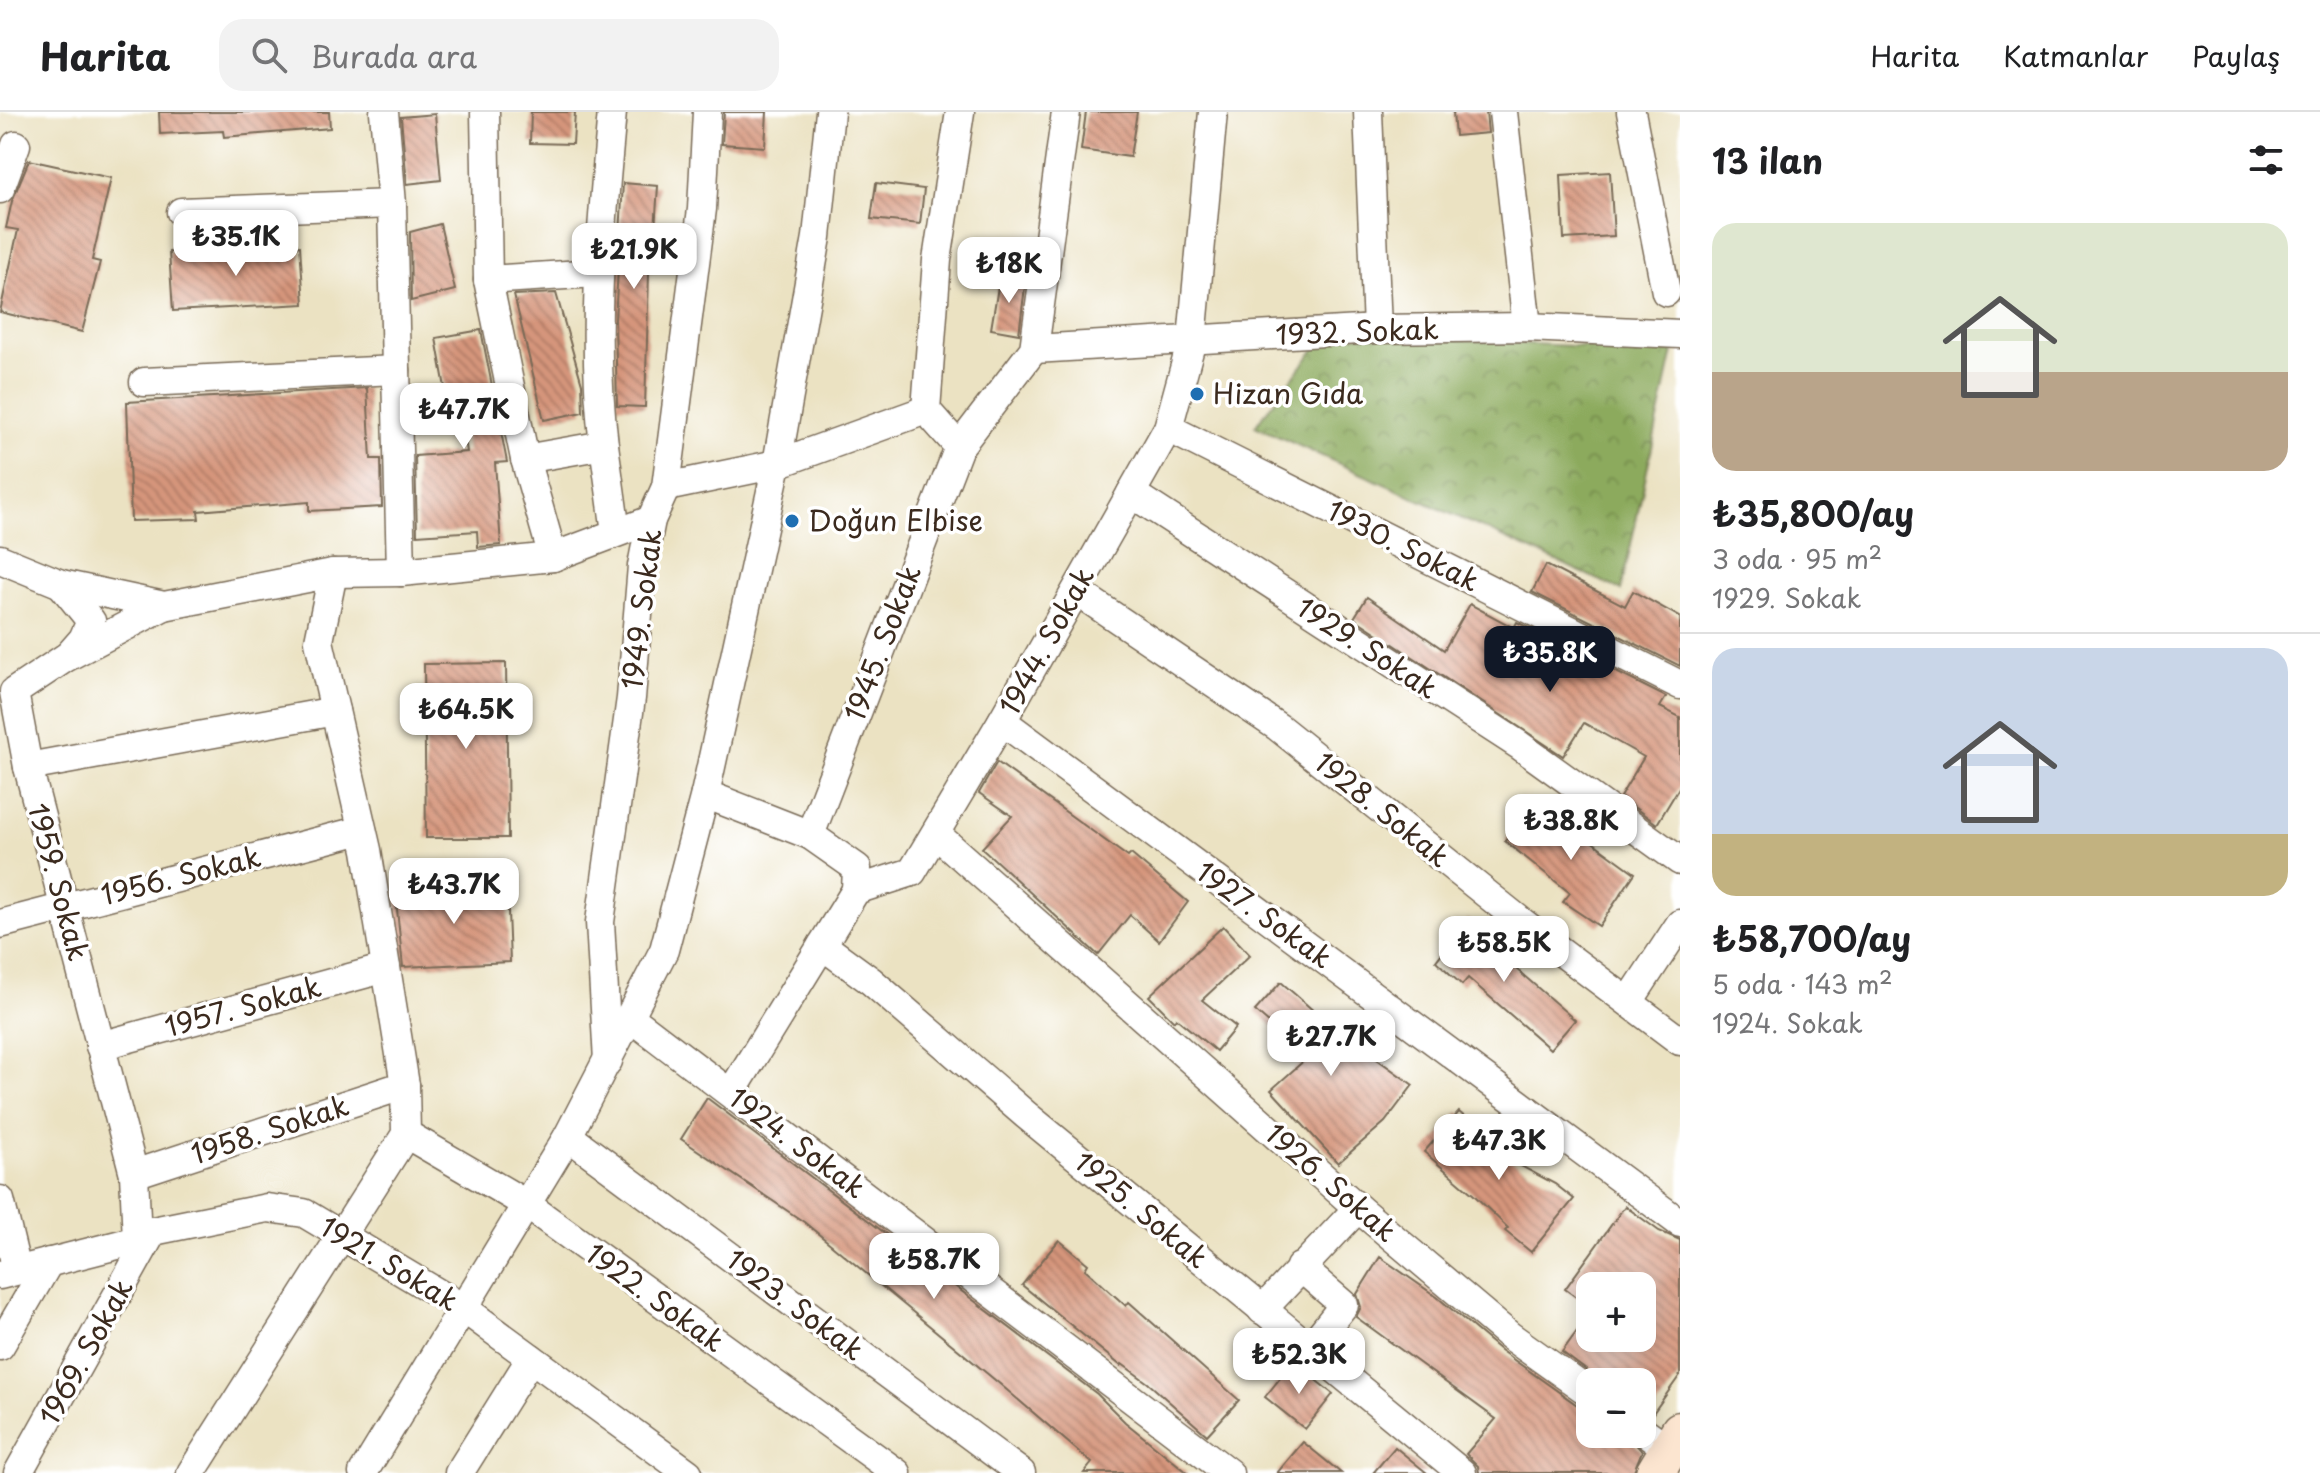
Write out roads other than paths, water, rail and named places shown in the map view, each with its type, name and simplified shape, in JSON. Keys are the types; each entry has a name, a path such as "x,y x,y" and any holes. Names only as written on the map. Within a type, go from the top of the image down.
{"street":[{"path":"384,112 392,204 401,572"},
{"path":"485,112 488,280 525,459 553,557"},
{"path":"612,112 597,273 600,408 616,532"},
{"name":"1949. Sokak","path":"608,1061 600,922 631,698 642,566 651,520 666,487 702,209 707,112"},
{"path":"363,1473 568,1136 664,950 705,794 777,464 817,237 830,112"},
{"path":"959,447 926,410 937,260 960,112"},
{"name":"1945. Sokak","path":"810,835 959,447 1034,349 1066,112"},
{"name":"1944. Sokak","path":"856,890 912,872 1002,721 1168,428 1192,340 1213,112"},
{"path":"1368,112 1377,329"},
{"path":"1503,112 1527,327"},
{"path":"1631,112 1666,292"},
{"path":"0,189 16,145"},
{"path":"181,212 392,204"},
{"path":"1652,330 1680,254"},
{"path":"488,280 597,273"},
{"name":"1932. Sokak","path":"1034,349 1377,329 1527,327 1652,330 1680,334"},
{"path":"144,382 396,370"},
{"path":"666,487 777,464 926,410"},
{"name":"1930. Sokak","path":"1168,428 1680,685"},
{"path":"525,459 604,445"},
{"name":"1929. Sokak","path":"1131,493 1519,745 1680,861"},
{"path":"0,559 61,584 164,606 333,573 401,572 553,557 651,520"},
{"path":"191,1473 406,1134 405,1085 362,830 319,641 333,573"},
{"path":"61,584 91,621 83,639 65,658"},
{"name":"1928. Sokak","path":"1076,591 1278,727 1523,923 1630,1000 1680,1041"},
{"name":"1959. Sokak","path":"145,1235 134,1174 7,695 65,658 164,606"},
{"path":"28,767 335,711"},
{"name":"1927. Sokak","path":"1002,721 1680,1223"},
{"path":"705,794 810,835 857,868 856,890 731,1093"},
{"name":"1956. Sokak","path":"0,924 362,830"},
{"name":"1926. Sokak","path":"936,834 1358,1208 1510,1336 1576,1383"},
{"path":"1630,1000 1680,924"},
{"name":"1925. Sokak","path":"822,945 871,981 1262,1310 1462,1473"},
{"name":"1957. Sokak","path":"100,1046 386,968"},
{"name":"1924. Sokak","path":"631,1018 1229,1473"},
{"name":"1958. Sokak","path":"134,1174 405,1085"},
{"name":"1922. Sokak","path":"406,1134 526,1204 897,1473"},
{"name":"1923. Sokak","path":"568,1136 1021,1473"},
{"path":"0,1200 8,1272"},
{"name":"1921. Sokak","path":"8,1272 145,1235 267,1208 304,1213 463,1308 688,1473"},
{"path":"1262,1310 1358,1208"},
{"name":"1969. Sokak","path":"18,1473 145,1235"},
{"path":"0,1346 49,1262"},
{"path":"1300,1267 1344,1305 1309,1349"},
{"path":"459,1473 531,1358"}],"place":[{"name":"Hizan Gıda","path":"1197,394"},
{"name":"Doğun Elbise","path":"792,521"}]}
